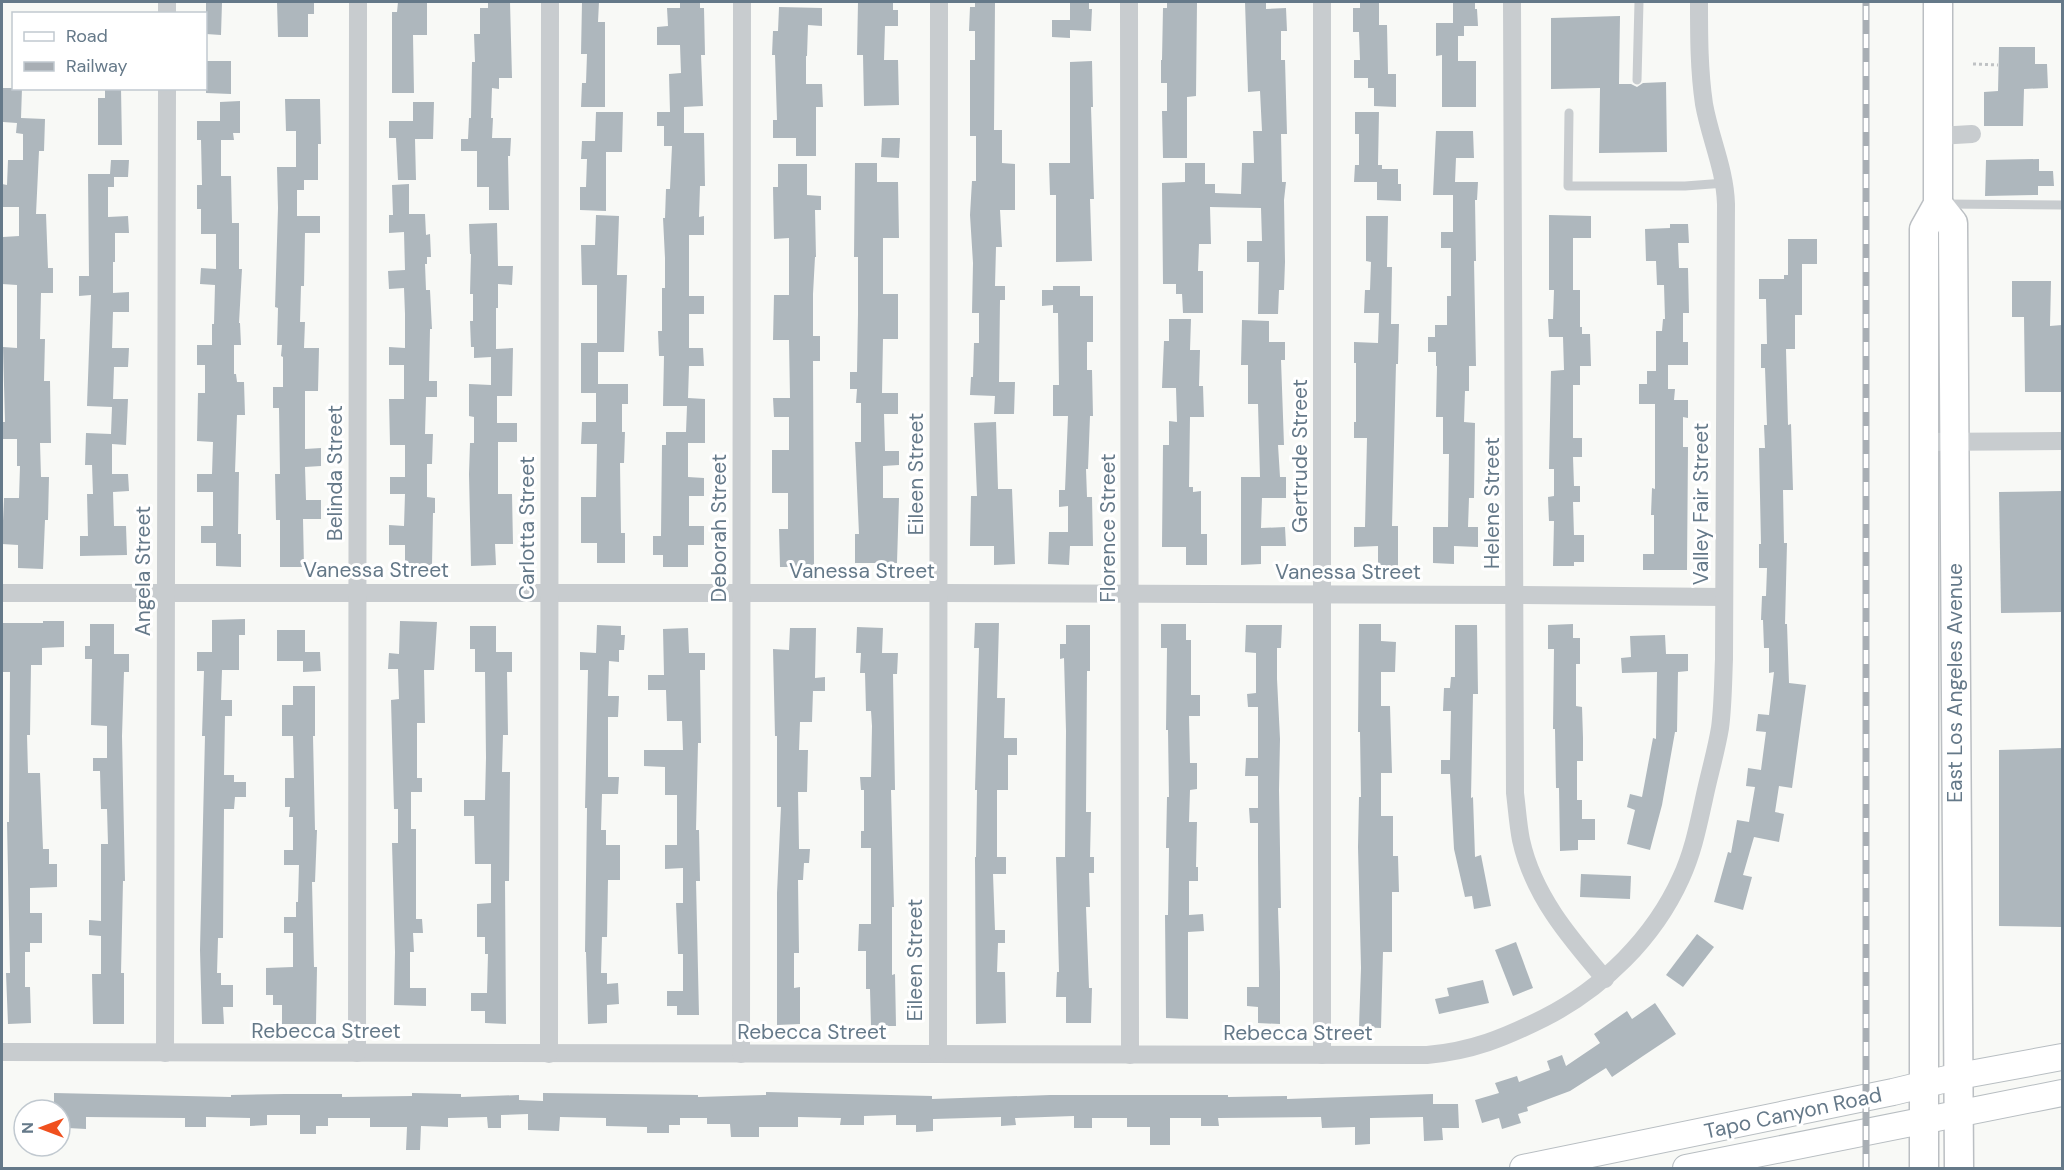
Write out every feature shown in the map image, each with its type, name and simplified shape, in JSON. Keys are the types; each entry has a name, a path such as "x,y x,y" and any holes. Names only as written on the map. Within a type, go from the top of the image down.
{"main road":[{"name":"East Los Angeles Avenue","path":"1924,1168 1924,229 1938,204 1938,2"},
{"name":"East Los Angeles Avenue","path":"1938,204 1953,223 1959,1168"},
{"name":"Tapo Canyon Road","path":"1523,1168 1959,1076 2062,1057"},
{"name":"Tapo Canyon Road","path":"1686,1168 2062,1093"}],"street":[{"name":"Belinda Street","path":"357,1053 358,2"},
{"name":"Carlotta Street","path":"549,1054 550,2"},
{"name":"Deborah Street","path":"741,1054 742,2"},
{"name":"Eileen Street","path":"938,1054 939,2"},
{"name":"Florence Street","path":"1129,2 1130,1055"},
{"name":"Gertrude Street","path":"1322,2 1322,1055"},
{"name":"Helene Street","path":"1512,2 1515,793 1522,841 1533,876 1548,906 1567,934 1605,979"},
{"name":"Valley Fair Street","path":"1605,979 1630,954 1658,918 1681,879 1695,843 1720,726 1724,659 1725,183 1705,105 1700,66 1699,2"},
{"name":"Angela Street","path":"165,1053 166,90"},
{"path":"1938,136 1972,134"},
{"path":"1923,442 2062,441"},
{"name":"Vanessa Street","path":"2,593 939,593 1723,597"},
{"name":"Rebecca Street","path":"2,1052 1427,1055 1452,1053 1511,1035 1551,1015 1605,979"}],"lane":[{"path":"1637,80 1639,2"},
{"path":"1569,112 1568,186 1684,186 1725,183"},
{"path":"1938,204 2062,205"}],"path":[{"path":"1973,64 1998,65"}],"building":[{"path":"206,2 222,2 221,35 207,34"},
{"path":"277,2 314,2 314,14 308,14 308,37 278,37"},
{"path":"398,2 427,2 427,35 413,35 414,93 392,93 392,12 397,12"},
{"path":"488,2 510,2 512,78 499,78 499,89 492,88 491,118 493,118 492,138 511,138 510,156 508,156 509,210 489,210 489,187 477,187 477,151 461,151 461,139 468,139 469,118 471,118 472,62 475,62 474,34 480,34 480,8 488,8"},
{"path":"582,2 599,2 598,22 605,22 605,107 581,107 582,83 586,83 587,54 581,54"},
{"path":"680,2 700,2 700,8 704,8 705,55 701,55 703,106 684,107 684,133 704,133 705,186 700,186 699,217 704,216 704,235 689,235 689,296 704,296 704,314 689,314 689,348 703,348 704,366 689,366 688,398 705,399 705,443 688,443 688,477 704,478 704,496 689,496 689,526 704,526 704,545 688,545 688,567 663,567 663,555 653,555 653,536 661,536 662,445 666,445 666,432 686,432 687,406 663,406 664,356 659,356 658,331 662,331 662,288 665,288 663,218 665,218 666,189 670,189 672,146 664,146 664,126 657,126 657,112 670,112 669,74 681,73 680,45 657,45 657,27 668,26 667,8 680,8"},
{"path":"858,2 893,2 893,10 898,10 898,26 885,26 884,60 898,60 899,105 864,106 863,55 857,55"},
{"path":"975,2 995,2 994,130 1002,130 1002,163 1015,164 1015,210 1000,210 1002,247 996,247 995,286 1005,286 1005,300 1000,300 999,382 1015,382 1014,414 994,414 995,396 970,395 974,343 979,343 979,313 972,313 973,263 970,215 972,181 976,181 976,136 970,136 970,60 975,60 975,31 969,31 970,7 975,7"},
{"path":"1070,2 1089,2 1089,9 1092,9 1091,31 1070,30 1070,38 1052,37 1052,20 1070,20"},
{"path":"1167,2 1197,2 1196,96 1187,97 1187,158 1163,158 1162,111 1167,111 1167,83 1161,83 1161,60 1163,8 1167,8"},
{"path":"1245,2 1266,2 1266,9 1286,8 1287,31 1281,31 1281,60 1285,60 1287,134 1281,134 1282,182 1286,182 1284,290 1279,290 1278,314 1258,314 1259,262 1247,262 1247,241 1262,241 1261,208 1210,207 1211,244 1199,244 1198,271 1203,271 1203,313 1183,313 1182,294 1176,294 1176,284 1163,284 1162,183 1185,182 1185,163 1205,163 1205,184 1215,184 1215,193 1241,194 1242,163 1254,163 1253,131 1262,131 1260,91 1248,92"},
{"path":"1360,2 1379,2 1379,25 1387,25 1388,74 1396,74 1396,107 1374,106 1374,88 1368,88 1368,78 1354,78 1354,60 1360,60 1359,32 1353,32 1353,8 1360,8"},
{"path":"1453,2 1475,2 1475,9 1477,9 1478,26 1464,26 1464,36 1458,36 1458,61 1476,61 1476,107 1442,107 1442,55 1436,56 1436,23 1453,23"},
{"path":"779,7 822,8 822,26 808,25 806,56 806,84 822,84 823,107 816,107 816,156 796,156 796,138 773,138 773,120 777,120 775,55 772,55 773,31 778,31"},
{"path":"1620,16 1619,84 1631,84 1637,87 1643,83 1666,82 1667,152 1599,153 1600,88 1551,89 1551,18"},
{"path":"1999,47 2035,47 2035,64 2047,64 2048,88 2024,89 2023,126 1984,126 1984,92 1998,91"},
{"path":"207,61 231,61 231,94 206,93"},
{"path":"1092,61 1094,199 1090,199 1092,261 1056,262 1056,195 1050,195 1049,163 1070,163 1070,62"},
{"path":"3,88 22,90 21,118 45,119 44,151 39,151 36,214 46,214 48,268 53,268 53,293 41,293 40,339 45,339 44,381 50,381 51,443 40,443 41,477 49,477 48,520 45,520 43,569 18,568 18,545 2,544 4,498 19,498 20,466 17,466 17,439 2,439 2,422 5,422 3,347 17,348 17,285 2,284 3,237 19,236 19,207 2,207 2,184 7,185 8,160 23,160 23,134 16,133 17,123 3,122"},
{"path":"105,90 121,90 122,145 98,145 98,98 105,98"},
{"path":"285,99 320,99 321,144 318,144 318,180 304,180 304,190 297,190 297,216 320,216 320,233 305,233 304,286 301,286 300,322 305,322 304,348 319,348 318,391 305,391 305,449 321,448 321,466 305,467 306,500 321,500 321,519 303,519 304,567 280,567 280,520 276,520 275,474 280,474 279,408 273,408 273,387 283,387 282,345 277,345 278,308 275,307 277,167 296,167 296,131 286,131"},
{"path":"240,101 240,133 233,133 234,140 221,140 221,176 231,176 232,223 239,223 239,269 242,269 239,323 241,345 234,345 234,374 236,374 237,382 244,382 245,415 237,415 235,472 239,472 238,534 241,534 241,567 216,566 216,543 201,543 201,526 213,526 213,492 197,492 197,474 212,474 213,442 197,441 198,393 205,393 205,365 197,365 197,345 212,345 215,285 200,284 201,268 216,269 216,234 201,234 201,209 197,209 197,185 202,185 201,140 197,140 197,121 220,121 220,102"},
{"path":"413,102 434,102 433,139 415,139 416,180 398,180 396,138 389,138 389,121 413,121"},
{"path":"596,112 623,112 622,152 606,152 606,211 580,210 580,187 586,187 587,159 581,159 582,141 595,141"},
{"path":"1355,112 1379,112 1378,165 1382,165 1382,169 1398,169 1401,201 1377,200 1377,182 1354,182 1355,165 1359,165 1359,134 1355,134"},
{"path":"1436,131 1473,131 1474,158 1456,158 1455,182 1478,182 1477,200 1475,200 1476,261 1474,261 1476,366 1469,366 1469,391 1465,391 1464,422 1475,423 1474,498 1469,498 1468,527 1478,527 1478,547 1454,546 1454,564 1433,563 1433,527 1448,527 1449,454 1443,454 1443,417 1436,417 1436,352 1428,352 1428,337 1435,337 1435,325 1447,325 1447,296 1451,296 1451,248 1441,248 1441,232 1453,232 1453,195 1433,195"},
{"path":"882,138 900,138 899,158 881,157"},
{"path":"2039,159 2039,171 2053,171 2054,186 2038,186 2038,195 1985,196 1986,160"},
{"path":"111,160 129,160 128,177 114,177 114,187 108,187 108,217 128,216 129,233 115,233 113,293 129,292 129,312 113,312 112,348 129,348 128,367 114,367 113,399 128,399 126,445 112,444 112,474 128,474 129,491 113,492 114,526 126,526 127,555 80,556 80,536 88,536 87,494 93,494 92,465 85,465 86,433 111,434 112,407 87,406 91,295 79,296 79,276 89,276 88,174 110,174"},
{"path":"855,163 877,163 877,182 898,182 899,238 883,238 883,294 898,294 898,339 883,339 882,393 898,393 898,414 884,414 885,451 899,451 899,465 883,466 883,498 899,498 897,563 855,563 855,534 859,534 855,442 861,442 861,403 856,403 857,389 850,389 850,372 857,372 858,257 854,257"},
{"path":"778,164 807,164 807,195 821,196 821,210 815,210 816,257 813,294 813,336 820,336 820,361 813,361 814,567 780,567 779,529 788,529 788,493 772,493 772,450 789,450 789,417 774,417 773,398 790,398 789,340 773,340 774,295 789,295 789,238 774,239 773,187 778,187"},
{"path":"409,184 409,214 425,214 426,235 430,234 431,257 427,257 427,264 425,264 426,290 430,290 432,329 430,329 429,381 437,381 437,397 426,397 425,434 433,434 432,464 427,464 427,497 435,498 432,565 405,565 405,545 389,545 389,525 404,526 405,494 390,494 390,477 405,477 405,445 390,445 389,399 404,399 404,365 389,365 389,347 405,348 405,314 404,288 389,289 388,271 405,270 404,232 389,233 389,215 393,215 392,185"},
{"path":"596,215 619,216 617,275 627,275 624,352 598,352 598,384 628,384 628,404 622,404 622,432 625,432 624,463 620,463 621,533 625,533 625,563 597,563 597,543 581,543 581,497 596,497 597,444 581,444 582,422 596,422 596,393 581,393 581,343 597,343 597,285 582,285 581,245 595,245"},
{"path":"1549,215 1591,216 1591,238 1573,238 1573,290 1580,290 1580,327 1582,327 1582,334 1590,334 1591,366 1580,366 1580,385 1573,385 1573,438 1582,438 1582,457 1573,457 1574,486 1580,486 1580,502 1573,502 1574,535 1584,535 1584,562 1574,562 1574,566 1553,566 1554,521 1549,521 1548,497 1554,496 1554,469 1549,469 1551,371 1564,370 1563,337 1549,337 1548,319 1553,319 1554,290 1549,290"},
{"path":"1366,216 1388,216 1387,267 1392,267 1391,324 1399,324 1392,526 1398,526 1398,566 1378,566 1378,546 1354,547 1354,527 1365,527 1367,438 1354,438 1356,363 1354,363 1354,342 1378,343 1379,313 1364,313 1365,290 1370,290 1371,262 1366,261"},
{"path":"497,223 498,266 513,266 512,285 498,284 496,349 513,348 512,396 497,396 497,423 517,423 517,442 498,442 498,494 512,494 513,544 495,544 496,565 471,566 469,474 470,443 474,443 474,417 469,416 469,384 491,385 491,357 474,358 474,347 471,347 470,321 473,321 473,294 470,294 469,224"},
{"path":"1670,224 1688,224 1689,243 1678,243 1679,268 1688,268 1689,313 1683,313 1683,342 1688,342 1688,365 1668,365 1668,389 1675,389 1674,400 1688,400 1688,418 1683,417 1683,447 1688,447 1687,570 1643,570 1643,554 1654,554 1654,515 1651,515 1652,488 1655,489 1655,404 1639,404 1639,384 1647,384 1647,371 1656,371 1656,331 1662,331 1663,319 1665,319 1664,285 1657,285 1656,261 1646,261 1645,229 1670,228"},
{"path":"1788,239 1817,239 1817,264 1802,264 1802,315 1795,315 1795,349 1786,349 1793,490 1783,490 1784,543 1787,543 1785,624 1787,624 1789,683 1806,685 1792,788 1779,786 1775,812 1784,814 1779,842 1754,837 1743,875 1752,877 1743,910 1714,902 1728,852 1731,853 1737,820 1749,822 1755,787 1746,786 1748,768 1761,770 1766,732 1756,731 1758,714 1769,715 1774,672 1769,673 1769,648 1764,648 1763,620 1761,620 1762,596 1766,596 1767,568 1759,568 1759,544 1761,544 1759,448 1765,448 1764,425 1767,425 1765,368 1761,368 1761,344 1767,344 1766,299 1759,299 1759,279 1784,279 1784,275 1788,275"},
{"path":"2012,281 2051,281 2050,326 2062,325 2062,392 2025,392 2024,317 2012,317"},
{"path":"1053,286 1080,286 1080,296 1093,296 1093,342 1087,342 1087,370 1092,370 1093,416 1090,416 1088,469 1086,469 1087,497 1092,497 1093,546 1070,546 1069,565 1048,564 1049,532 1068,532 1068,506 1059,507 1059,490 1065,490 1068,416 1053,416 1053,385 1059,385 1058,313 1053,313 1053,305 1042,306 1042,290 1053,290"},
{"path":"1169,319 1191,319 1190,350 1200,350 1199,386 1203,386 1204,417 1190,417 1189,487 1193,487 1193,492 1201,491 1201,534 1207,534 1207,565 1186,565 1186,547 1162,547 1163,445 1169,445 1169,421 1177,422 1176,388 1162,388 1164,341 1169,341"},
{"path":"1242,320 1269,321 1269,342 1285,342 1285,360 1281,360 1284,445 1278,445 1280,477 1286,477 1286,498 1262,498 1261,528 1285,527 1286,546 1261,546 1261,564 1241,565 1241,477 1260,477 1258,404 1248,404 1248,365 1241,365"},
{"path":"996,422 998,489 1012,489 1015,564 994,565 994,546 970,546 971,496 977,496 974,423"},
{"path":"2062,491 2062,612 2001,613 1999,492"},
{"path":"245,619 245,635 239,635 239,670 222,670 221,700 232,700 232,716 225,716 224,775 234,775 234,782 246,782 246,797 235,797 234,809 224,809 223,938 218,938 217,973 221,973 221,985 233,985 233,1007 223,1007 224,1024 202,1024 200,950 205,736 202,736 204,671 197,671 197,652 212,652 212,620"},
{"path":"43,621 64,621 64,647 42,648 42,665 31,665 30,735 27,735 28,773 40,773 43,849 49,849 49,864 57,864 57,887 30,888 30,913 42,913 42,943 30,943 30,952 25,952 25,987 30,987 31,1023 8,1024 6,973 10,973 7,822 9,822 10,672 2,672 3,623 43,623"},
{"path":"400,621 437,622 434,670 424,670 425,723 417,723 417,778 422,778 422,792 411,792 411,829 416,829 416,919 422,919 423,933 413,933 414,952 410,952 410,988 426,988 426,1006 394,1005 392,843 398,843 398,809 394,809 391,700 399,699 398,669 388,669 389,653 399,654"},
{"path":"975,623 999,623 997,698 1005,698 1004,738 1017,738 1017,755 1008,755 1008,790 997,790 997,857 1006,857 1006,874 993,874 995,930 1005,930 1005,943 998,943 997,972 1005,972 1006,1023 976,1024 977,790 975,790 979,648 974,648"},
{"path":"90,624 114,624 114,654 129,654 129,672 124,672 122,736 125,881 123,881 121,973 124,973 124,1024 93,1024 92,974 101,974 101,936 89,935 89,920 101,921 101,844 108,844 107,809 101,809 100,771 93,771 93,758 107,758 107,726 91,725 92,659 85,659 85,646 90,646"},
{"path":"1161,624 1186,624 1186,640 1191,640 1191,695 1200,695 1200,716 1189,716 1190,763 1197,763 1197,789 1190,790 1189,822 1197,822 1198,881 1189,881 1189,915 1203,914 1204,931 1188,932 1188,1019 1166,1018 1165,915 1168,915 1169,848 1166,848 1167,797 1169,797 1168,730 1166,730 1167,648 1161,648"},
{"path":"1359,624 1381,624 1381,641 1396,642 1395,672 1381,672 1381,706 1390,706 1392,773 1381,773 1381,816 1393,816 1393,856 1398,856 1399,892 1392,892 1392,952 1383,952 1381,1028 1359,1027 1361,968 1358,847 1359,797 1361,797 1360,732 1358,732"},
{"path":"1573,624 1573,638 1580,638 1580,664 1576,664 1576,706 1582,707 1583,738 1583,761 1577,761 1577,800 1582,800 1582,819 1595,819 1595,840 1578,840 1578,850 1560,851 1559,788 1556,788 1555,729 1553,729 1554,649 1548,649 1548,625"},
{"path":"597,625 621,626 621,635 625,635 624,650 619,650 619,662 609,661 608,696 619,696 618,717 608,717 608,777 619,777 618,794 602,794 601,830 606,830 606,845 620,845 620,880 608,880 607,937 602,937 601,973 607,973 607,984 618,983 619,1004 607,1005 607,1023 588,1024 585,952 587,808 585,808 588,670 580,670 580,652 596,653"},
{"path":"1066,625 1090,625 1090,671 1087,671 1086,812 1091,812 1090,857 1094,857 1094,873 1089,873 1090,907 1086,907 1089,988 1092,988 1091,1023 1066,1023 1066,997 1056,997 1057,972 1059,972 1056,857 1065,857 1066,731 1064,658 1060,659 1060,644 1066,644"},
{"path":"1246,625 1282,625 1281,648 1277,648 1280,739 1281,908 1278,908 1280,1024 1258,1023 1258,1007 1247,1006 1247,987 1259,987 1258,823 1250,823 1249,808 1258,808 1258,776 1245,776 1246,758 1258,758 1258,707 1248,707 1247,694 1256,693 1256,653 1245,652"},
{"path":"1455,625 1477,625 1478,694 1473,694 1471,798 1473,797 1475,857 1481,855 1491,906 1474,909 1472,896 1465,897 1454,849 1450,774 1441,774 1441,760 1450,760 1451,711 1443,711 1444,688 1450,688 1451,677 1455,677"},
{"path":"470,626 496,626 496,652 512,652 512,672 507,672 508,735 503,735 502,772 510,772 509,881 505,881 506,1024 485,1023 485,1011 471,1011 471,993 487,993 488,954 485,954 485,937 477,937 477,904 491,903 491,864 475,864 474,816 464,816 464,800 485,800 485,672 475,672 475,649 470,649"},
{"path":"857,627 883,628 882,653 898,653 897,674 893,674 895,790 891,790 894,907 892,907 892,975 895,974 896,1026 871,1026 870,989 866,989 866,951 858,951 859,924 871,924 871,848 861,848 861,831 864,831 864,790 861,790 860,777 871,777 872,726 871,711 866,711 865,673 860,673 861,653 856,653"},
{"path":"688,628 689,653 705,653 705,670 700,670 701,743 698,743 696,830 699,830 700,881 696,881 699,1015 677,1015 677,1006 667,1006 667,991 683,991 683,954 678,954 676,903 683,903 683,868 665,869 665,845 677,845 677,795 665,795 665,767 644,766 644,750 683,750 682,721 667,721 666,690 648,690 648,675 664,675 663,629"},
{"path":"790,628 816,628 815,678 825,677 825,691 813,691 812,722 800,722 799,750 808,750 807,792 798,792 799,849 810,849 809,863 804,863 803,880 798,880 799,953 794,953 794,988 800,987 800,1024 777,1025 777,893 781,807 777,807 773,649 789,650"},
{"path":"277,630 305,630 305,652 320,652 321,671 303,672 303,661 277,661"},
{"path":"1665,635 1666,654 1688,654 1688,671 1678,672 1677,732 1675,732 1662,805 1650,850 1627,844 1635,810 1627,807 1630,794 1642,797 1653,738 1656,739 1657,672 1622,673 1621,658 1631,657 1630,636"},
{"path":"293,686 315,686 315,736 313,736 315,830 317,830 315,882 312,882 314,967 317,967 316,1024 282,1024 282,1005 273,1005 273,995 266,995 266,968 293,967 293,933 284,933 284,917 296,917 299,865 284,865 284,850 293,850 293,817 289,817 290,807 285,807 285,778 294,778 293,736 282,736 282,705 293,705"},
{"path":"2062,748 2062,927 1999,926 1999,750"},
{"path":"1581,874 1631,876 1630,899 1580,897"},
{"path":"1697,934 1714,947 1683,987 1666,975"},
{"path":"1516,942 1533,988 1513,996 1495,950"},
{"path":"1483,980 1489,1003 1439,1014 1435,999 1449,996 1447,988"},
{"path":"1655,1003 1676,1034 1612,1077 1606,1068 1570,1091 1527,1107 1528,1111 1518,1114 1521,1123 1502,1129 1499,1118 1482,1123 1475,1100 1499,1093 1495,1083 1517,1076 1519,1082 1550,1070 1547,1061 1562,1055 1566,1066 1600,1043 1594,1034 1627,1011 1632,1019"},
{"path":"766,1092 932,1096 932,1099 1050,1095 1228,1095 1228,1097 1287,1096 1287,1099 1433,1094 1433,1104 1458,1104 1459,1128 1442,1128 1443,1140 1424,1141 1423,1117 1370,1118 1370,1144 1355,1145 1355,1127 1322,1128 1321,1117 1218,1118 1219,1126 1201,1126 1201,1118 1170,1118 1170,1145 1150,1145 1150,1127 1127,1127 1127,1118 1092,1118 1092,1128 1074,1128 1074,1116 1015,1118 1016,1125 1001,1126 1001,1117 933,1119 933,1131 916,1132 916,1125 896,1125 896,1115 864,1116 864,1125 840,1125 841,1118 798,1117 798,1127 759,1127 759,1137 731,1137 730,1124 707,1124 707,1118 680,1118 680,1125 669,1125 669,1133 647,1133 647,1127 606,1126 606,1118 560,1117 559,1131 528,1130 528,1114 501,1115 501,1128 488,1128 487,1117 448,1118 448,1127 421,1126 420,1150 406,1150 407,1127 370,1127 370,1118 328,1118 328,1126 316,1126 316,1134 300,1134 300,1115 267,1115 267,1125 250,1126 250,1118 206,1117 206,1127 185,1127 185,1118 86,1117 86,1129 72,1128 72,1098 54,1098 54,1093 231,1097 231,1095 342,1094 342,1097 412,1096 412,1093 461,1094 461,1097 519,1095 519,1100 543,1101 543,1093 698,1095 698,1097 766,1095"}],"railway":[{"path":"1866,2 1866,1168"}]}
